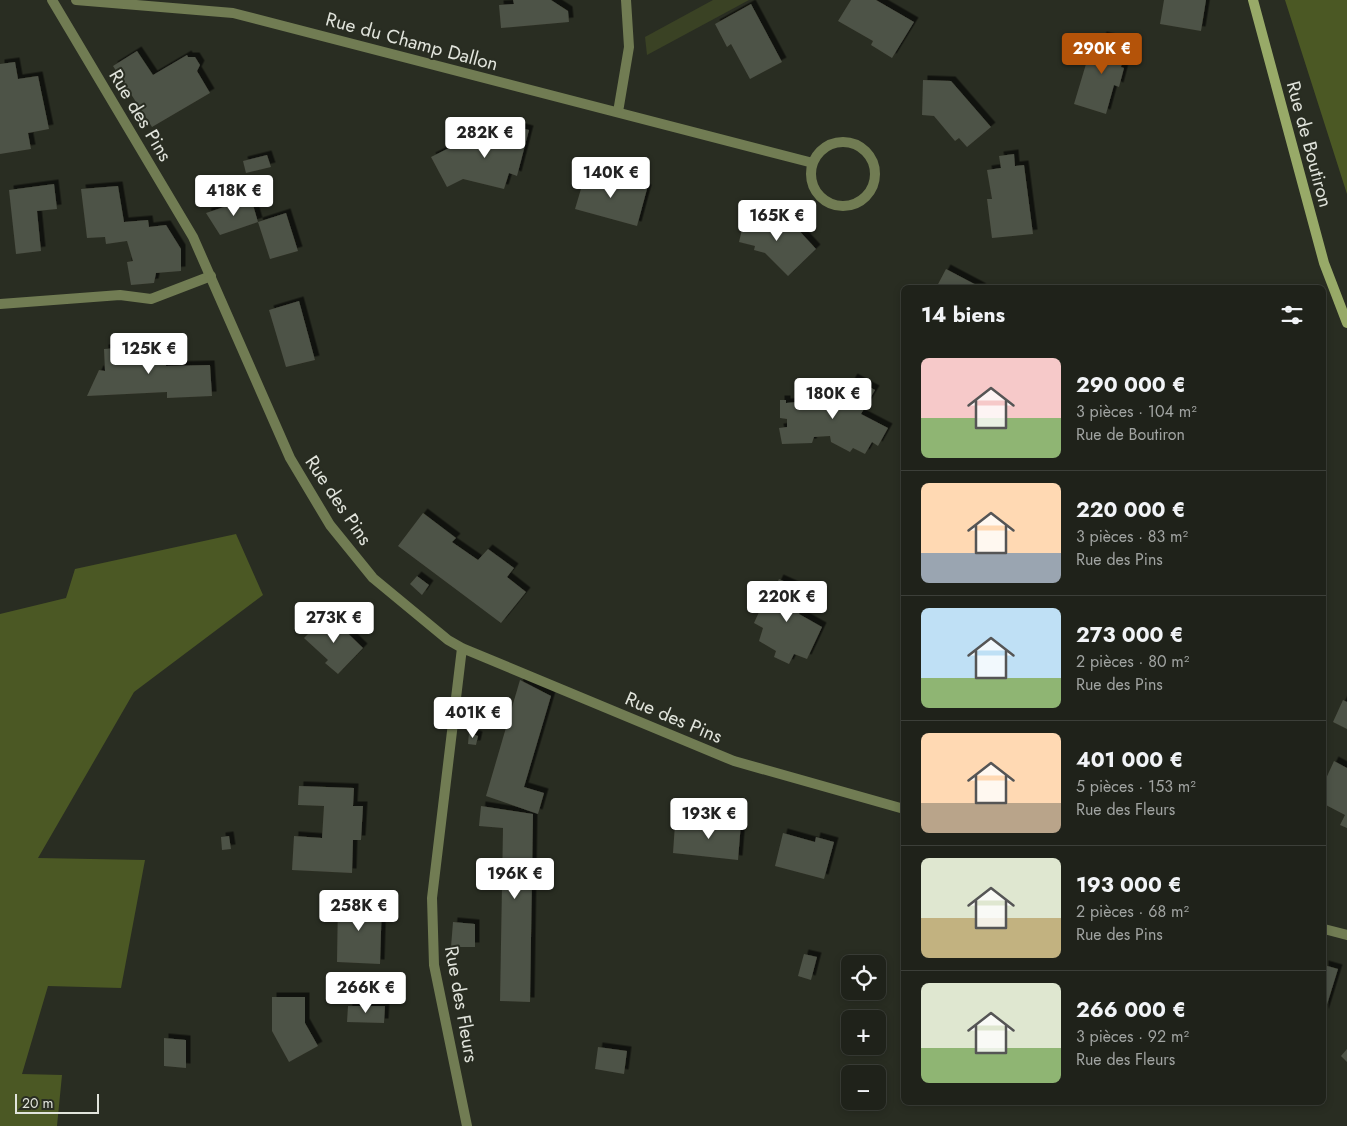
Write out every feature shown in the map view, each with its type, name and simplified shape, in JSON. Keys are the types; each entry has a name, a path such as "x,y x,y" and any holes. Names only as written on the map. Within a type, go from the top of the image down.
{"main road":[{"name":"Rue de Boutiron","path":"1253,0 1324,263 1347,324"}],"street":[{"name":"Rue des Pins","path":"52,0 193,237 290,458 330,524 373,578 448,640 462,648 734,761 901,808"},
{"name":"Rue du Champ Dallon","path":"76,0 234,13 813,163"},
{"path":"618,112 629,47 626,0"},
{"path":"847,142 857,145 869,156 875,170 874,181 864,198 844,206 834,204 817,193 811,173 813,163 818,154 826,147 847,142"},
{"path":"0,304 120,295 151,299 211,276"},
{"name":"Rue des Fleurs","path":"462,648 432,898 434,965 467,1126"},
{"path":"1326,930 1347,935"}],"green space":[{"path":"713,0 749,0 647,55 645,37"},
{"path":"1285,0 1347,0 1347,194"},
{"path":"236,534 263,595 134,692 38,858 145,860 121,988 48,986 22,1074 62,1075 57,1126 0,1126 0,614 66,598 75,569"}],"building":[{"path":"513,0 551,0 568,11 569,22 501,28 499,5 514,4"},
{"path":"851,0 876,0 914,22 892,58 871,45 873,41 838,21"},
{"path":"1164,0 1206,0 1201,31 1160,24"},
{"path":"751,4 782,62 750,79 731,44 727,47 715,24"},
{"path":"1102,36 1128,42 1121,67 1124,68 1119,87 1114,85 1106,114 1074,104 1089,54 1096,56"},
{"path":"137,51 153,75 187,55 188,57 195,57 200,65 197,71 210,93 152,127 113,66"},
{"path":"15,62 18,79 38,76 49,129 28,133 31,149 0,154 0,64"},
{"path":"923,80 951,81 991,127 967,147 959,138 955,141 934,116 922,115"},
{"path":"497,122 529,130 517,176 509,173 504,189 463,179 447,187 431,157 459,143 479,148 480,145 490,148"},
{"path":"1014,154 1015,166 1024,165 1033,234 992,238 987,199 992,199 987,170 1001,168 999,156"},
{"path":"267,155 271,167 246,173 243,161"},
{"path":"586,172 647,189 637,226 575,209"},
{"path":"54,184 57,209 37,211 41,251 16,254 9,190"},
{"path":"118,186 124,222 148,220 149,227 166,225 181,249 181,271 156,273 154,283 131,285 127,262 133,261 127,241 106,244 105,237 87,238 81,189"},
{"path":"251,198 258,222 220,235 206,213"},
{"path":"286,213 298,251 270,259 258,222"},
{"path":"746,213 794,225 816,249 788,276 765,253 754,250 755,246 739,242"},
{"path":"946,269 976,285 938,285"},
{"path":"299,301 315,360 286,367 269,310"},
{"path":"164,345 166,366 210,365 212,396 167,398 167,392 87,396 99,370 105,371 104,349"},
{"path":"853,378 875,390 861,414 888,428 878,446 872,442 865,454 853,448 850,452 831,442 830,436 814,437 812,443 782,444 779,428 787,427 787,419 780,418 780,400 786,400 786,403 808,401 807,397 823,395 823,401 841,399"},
{"path":"423,513 456,538 452,542 478,560 488,549 514,568 507,577 526,592 501,623 398,546"},
{"path":"417,576 429,585 422,595 410,584"},
{"path":"779,579 808,592 799,614 822,627 807,659 794,654 789,664 774,657 776,651 759,641 763,628 754,623 764,601 768,602"},
{"path":"328,614 363,648 338,674 325,663 328,660 304,638"},
{"path":"520,680 551,696 524,787 544,793 538,814 486,796"},
{"path":"1343,700 1347,702 1347,729 1333,722"},
{"path":"469,733 478,736 476,745 468,744"},
{"path":"1334,761 1347,768 1347,828 1340,825 1345,815 1326,805 1326,779"},
{"path":"299,786 354,788 353,806 363,806 361,840 353,840 352,873 292,870 294,836 322,838 324,806 298,805"},
{"path":"481,806 533,814 530,1002 500,1001 503,828 479,826"},
{"path":"712,819 741,823 738,860 673,853 675,824 711,829"},
{"path":"783,833 815,842 816,837 834,842 824,879 775,866"},
{"path":"229,836 231,849 222,850 221,837"},
{"path":"338,900 382,901 380,964 337,962"},
{"path":"453,922 475,924 475,947 451,947"},
{"path":"804,954 817,957 811,980 798,976"},
{"path":"1326,966 1338,969 1326,1008"},
{"path":"272,997 305,997 305,1023 318,1046 289,1062 272,1031"},
{"path":"348,1006 385,1006 384,1023 347,1022"},
{"path":"164,1038 186,1040 186,1068 164,1066"},
{"path":"598,1047 627,1051 624,1074 595,1069"},
{"path":"1347,1049 1347,1062 1341,1056"}]}
